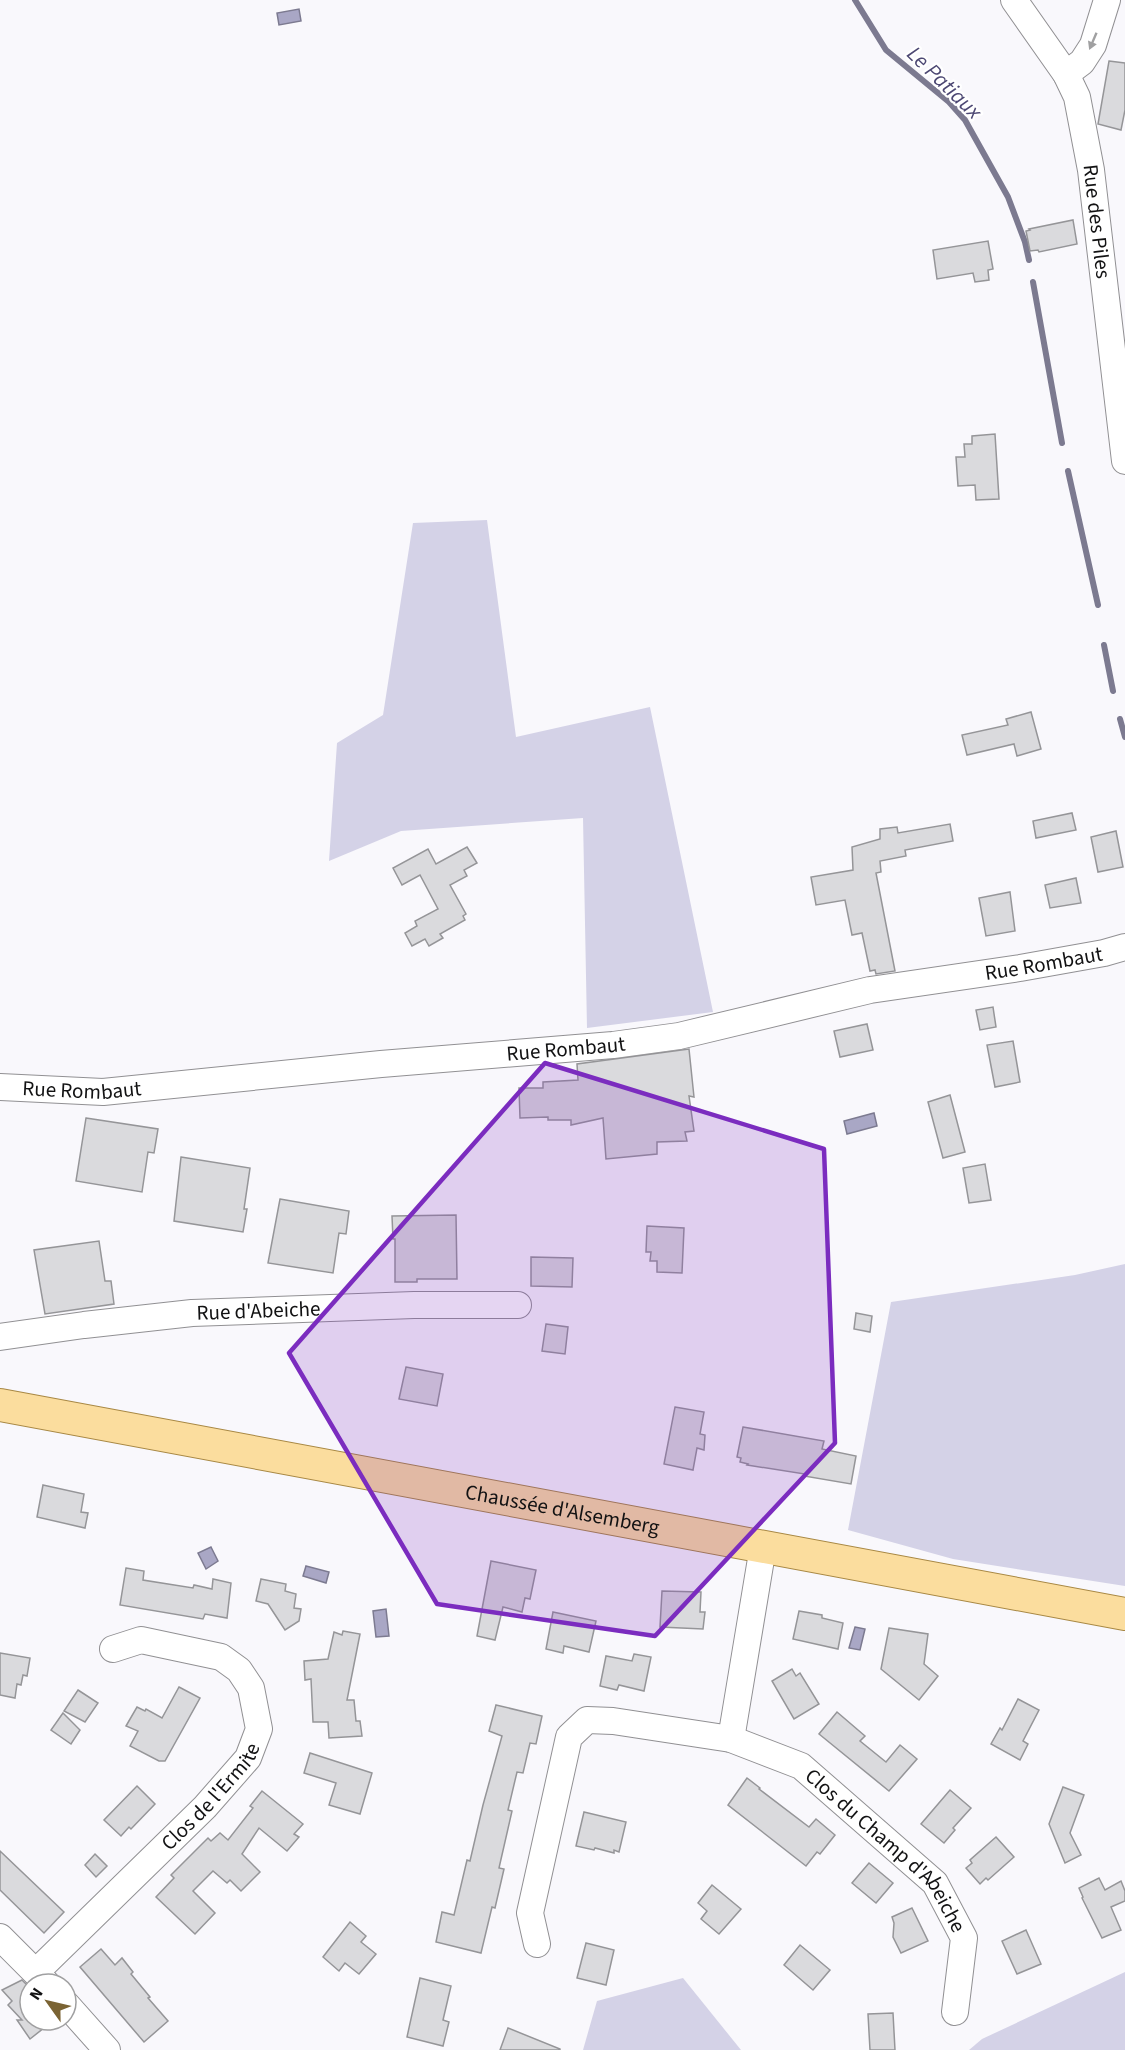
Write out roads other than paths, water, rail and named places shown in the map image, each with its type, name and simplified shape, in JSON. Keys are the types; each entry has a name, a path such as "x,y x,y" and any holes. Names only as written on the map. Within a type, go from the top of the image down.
{"main road":[{"name":"Chaussée d'Alsemberg","path":"0,1405 1125,1614"}],"street":[{"name":"Rue des Piles","path":"1014,0 1066,74 1077,97 1089,159 1120,377 1125,460"},
{"path":"1066,74 1082,62 1093,45 1107,0"},
{"name":"Rue Rombaut","path":"0,1087 102,1092 381,1064 613,1045 679,1036 870,990 1020,968 1125,947"},
{"name":"Rue d'Abeiche","path":"0,1337 192,1313 414,1305 518,1305"},
{"path":"730,1738 763,1547"},
{"name":"Clos de l'Ermite","path":"48,1972 205,1807 248,1758 259,1729 251,1688 239,1670 221,1657 141,1640 113,1650"},
{"name":"Clos du Champ d'Abeiche","path":"537,1944 530,1913 569,1737 587,1720 613,1721 730,1738 801,1766 935,1883 964,1938 955,2012"},
{"path":"0,1937 36,1972"},
{"path":"78,2017 108,2050"}],"waterway":[{"name":"Le Patiaux","path":"855,0 886,50 949,102 965,120 1008,197 1025,242 1029,260"},
{"name":"Le Patiaux","path":"1033,282 1062,443"},
{"name":"Le Patiaux","path":"1068,471 1098,605"},
{"name":"Le Patiaux","path":"1104,645 1113,691"},
{"name":"Le Patiaux","path":"1120,719 1125,737"}]}
